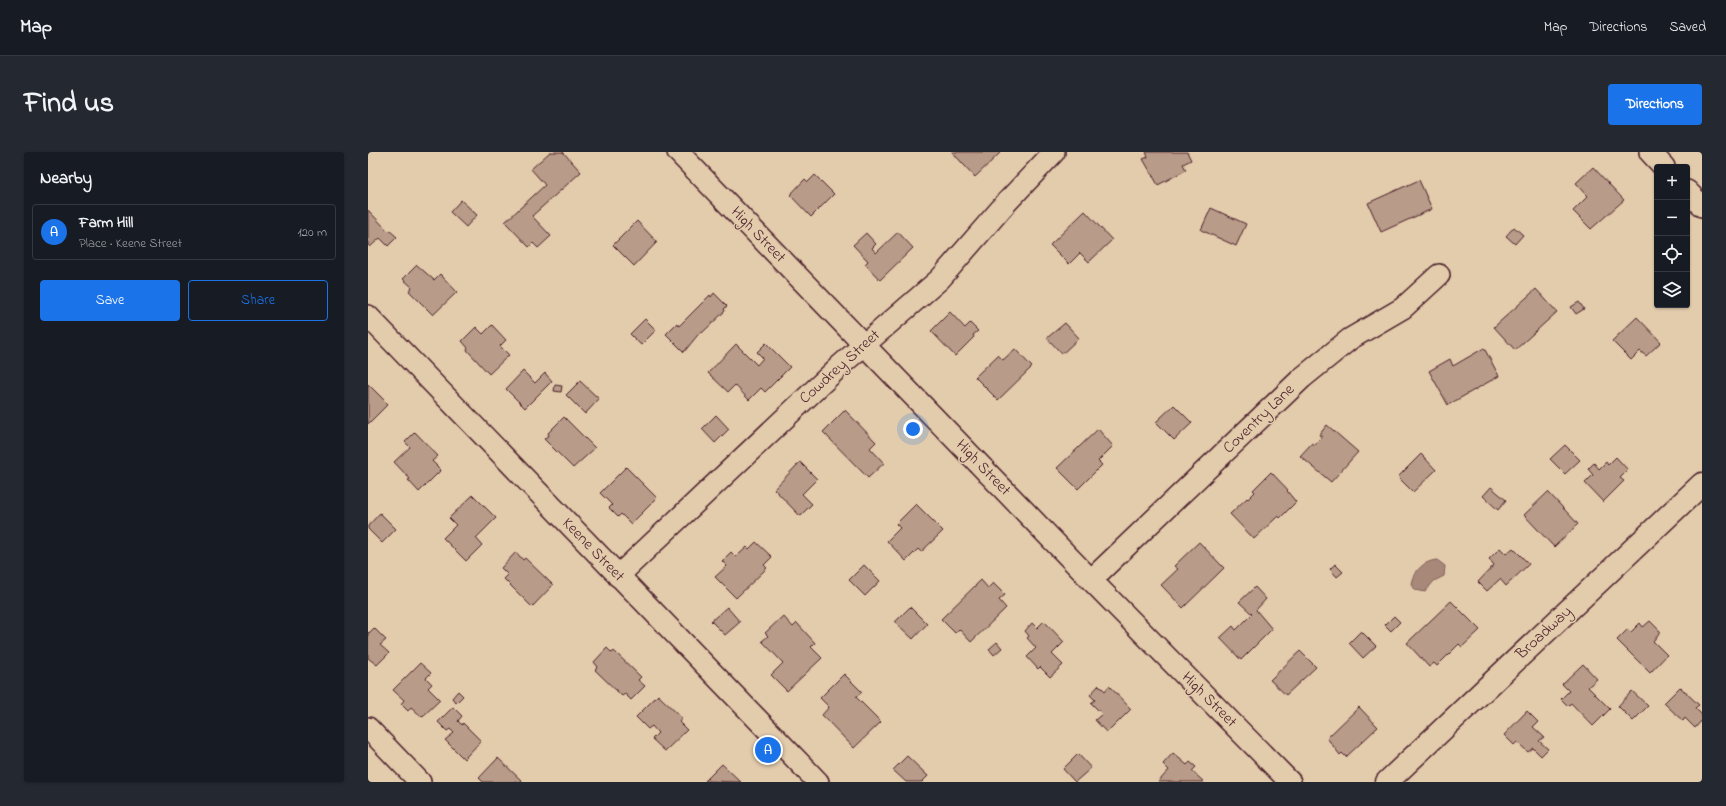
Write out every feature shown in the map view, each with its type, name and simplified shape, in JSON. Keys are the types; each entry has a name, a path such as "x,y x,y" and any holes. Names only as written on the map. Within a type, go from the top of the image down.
{"main road":[{"name":"Broadway","path":"1387,782 1702,484"}],"street":[{"name":"High Street","path":"678,152 1091,580 1290,782"},
{"name":"Cowdrey Street","path":"618,576 864,344 940,279 1006,203 1054,152"},
{"path":"1650,152 1661,164"},
{"path":"1690,194 1702,206"},
{"name":"Coventry Lane","path":"1091,580 1302,378 1350,339 1403,308 1439,275"},
{"name":"Keene Street","path":"368,316 818,782"},
{"path":"368,728 420,782"}],"shaded area":[{"path":"1437,560 1445,566 1444,576 1434,581 1425,592 1415,590 1412,584 1417,571 1424,564"}],"building":[{"path":"550,152 563,152 581,172 532,216 551,236 538,248 533,243 529,247 505,222 545,185 531,169"},
{"path":"952,152 1001,152 975,177"},
{"path":"1146,152 1187,152 1191,160 1183,164 1186,170 1158,185 1143,159 1148,157"},
{"path":"1593,167 1624,200 1591,229 1573,211 1588,196 1576,183"},
{"path":"815,175 834,194 811,217 790,195 805,179 808,182"},
{"path":"1419,180 1432,209 1381,232 1368,203"},
{"path":"461,200 477,215 466,227 450,212"},
{"path":"1211,208 1246,224 1236,246 1201,230"},
{"path":"368,210 388,231 389,230 397,237 388,246 380,238 370,247 368,245"},
{"path":"1085,211 1112,240 1089,262 1080,253 1069,264 1050,245"},
{"path":"637,221 657,242 634,266 613,245"},
{"path":"1514,227 1523,235 1515,244 1506,236"},
{"path":"898,232 913,248 880,280 865,264 868,261 853,245 866,233 876,244 872,248 876,253"},
{"path":"417,265 434,280 440,274 457,292 433,315 409,291 412,287 403,279"},
{"path":"1536,289 1557,312 1515,350 1494,327"},
{"path":"714,293 727,306 724,309 725,311 702,333 701,331 684,352 666,334 677,323 679,326 710,295 711,297"},
{"path":"1579,302 1584,309 1576,314 1571,307"},
{"path":"950,312 965,328 970,323 978,331 955,356 931,331"},
{"path":"1637,317 1661,342 1646,356 1640,351 1631,360 1612,341"},
{"path":"645,319 656,330 641,345 630,334"},
{"path":"1065,323 1079,338 1062,354 1047,338"},
{"path":"492,325 506,340 500,346 509,355 489,374 467,350 468,348 462,341 476,327 483,334"},
{"path":"766,343 790,367 765,392 761,388 749,400 735,385 728,392 708,373 736,344 757,365 763,358 757,352"},
{"path":"1484,348 1499,376 1448,405 1429,371 1450,359 1453,366"},
{"path":"1015,349 1032,367 998,400 975,377 998,355 1003,360"},
{"path":"523,371 535,383 545,373 552,381 525,408 506,389"},
{"path":"580,381 599,399 585,414 566,395"},
{"path":"368,384 388,404 368,424"},
{"path":"555,385 562,386 561,392 554,391"},
{"path":"1174,405 1192,423 1174,440 1156,422"},
{"path":"845,410 876,442 870,448 884,463 868,478 823,432"},
{"path":"716,415 729,429 715,443 702,429"},
{"path":"564,417 595,448 573,468 544,439"},
{"path":"1327,425 1358,452 1331,482 1300,456 1312,443 1315,445 1322,437 1319,435"},
{"path":"1098,429 1113,446 1098,461 1102,465 1078,489 1057,468"},
{"path":"415,432 438,456 432,461 441,470 419,492 408,480 410,479 394,462 410,447 405,442"},
{"path":"1565,445 1580,460 1565,474 1550,459"},
{"path":"1421,454 1436,470 1413,492 1398,477"},
{"path":"1616,457 1628,470 1620,478 1624,481 1603,502 1585,483 1593,475 1588,469 1594,463 1599,469 1606,462 1608,465"},
{"path":"800,462 817,479 802,494 812,504 800,516 774,489"},
{"path":"626,467 657,498 631,524 621,514 618,517 609,508 612,505 600,493"},
{"path":"1271,472 1288,490 1287,491 1296,502 1280,518 1278,516 1254,539 1230,514 1255,492 1253,490"},
{"path":"1491,487 1506,500 1498,510 1483,496"},
{"path":"1548,492 1578,524 1554,547 1524,515"},
{"path":"473,495 496,518 476,538 482,545 466,561 443,538 456,525 449,518"},
{"path":"916,504 943,531 921,552 918,549 906,561 887,541 900,528 896,524"},
{"path":"380,513 396,529 382,543 368,529 368,526"},
{"path":"756,542 772,557 764,565 767,568 736,598 715,577 727,566 722,561 731,552 736,557 747,547 749,549"},
{"path":"1199,542 1224,568 1183,608 1161,585 1178,569 1174,566"},
{"path":"1500,548 1506,554 1513,548 1529,564 1506,586 1500,579 1487,591 1478,582 1494,565 1489,559"},
{"path":"516,552 523,560 525,558 553,585 532,607 504,579 508,575 501,568"},
{"path":"1335,564 1343,572 1337,577 1330,569"},
{"path":"864,565 880,581 865,596 849,580"},
{"path":"981,580 988,588 993,583 1005,595 999,600 1006,608 971,642 959,629 955,633 941,619"},
{"path":"1255,587 1266,599 1256,610 1272,629 1241,660 1220,638 1233,626 1236,630 1252,614 1239,602"},
{"path":"1451,601 1480,630 1462,647 1459,644 1437,666 1434,663 1429,667 1407,643"},
{"path":"727,607 740,622 725,635 711,621"},
{"path":"910,607 927,624 913,639 895,622"},
{"path":"783,616 793,627 797,623 815,643 811,647 822,658 787,691 771,675 783,663 762,641 768,636 765,633"},
{"path":"1394,616 1400,622 1391,631 1385,625"},
{"path":"1044,621 1064,642 1052,654 1063,665 1050,677 1040,667 1038,669 1027,657 1036,648 1027,638 1029,636 1025,631 1032,623 1037,628"},
{"path":"1650,621 1661,632 1653,641 1667,655 1650,673 1617,640 1628,629 1631,632 1640,623 1643,627"},
{"path":"374,628 386,640 380,645 389,653 377,665 368,658 368,632 369,633"},
{"path":"1361,631 1376,646 1363,658 1349,643"},
{"path":"997,642 1002,648 994,655 989,649"},
{"path":"607,648 612,653 614,651 641,677 638,680 645,686 631,700 625,694 622,696 595,670 598,667 594,662"},
{"path":"1300,651 1316,667 1286,695 1270,680"},
{"path":"420,663 431,673 426,678 432,684 428,688 440,700 422,717 411,707 408,711 401,704 404,700 393,690"},
{"path":"1583,664 1597,679 1588,687 1610,709 1593,726 1571,703 1568,706 1561,699 1569,691 1562,684"},
{"path":"844,674 862,692 856,697 881,722 854,748 822,715 829,707 820,698"},
{"path":"1099,685 1105,691 1109,686 1131,709 1107,733 1095,720 1102,714 1091,703 1095,700 1090,695"},
{"path":"1680,687 1699,705 1695,708 1702,715 1702,720 1695,728 1685,718 1683,721 1664,703"},
{"path":"458,691 463,696 456,703 452,698"},
{"path":"1632,691 1648,706 1633,721 1618,706"},
{"path":"658,695 682,718 679,722 687,730 665,751 652,739 658,733 652,726 648,729 636,717"},
{"path":"453,707 462,716 458,721 462,725 463,723 481,741 464,759 445,740 454,733 450,729 447,731 438,722"},
{"path":"1359,707 1378,727 1346,757 1342,753 1340,755 1327,738"},
{"path":"1527,711 1538,722 1533,727 1544,737 1539,741 1548,749 1541,756 1533,748 1528,752 1517,742 1514,745 1504,735"},
{"path":"1173,753 1187,765 1190,762 1196,767 1192,771 1204,782 1158,782 1169,770 1163,764"},
{"path":"1078,754 1091,768 1075,782 1063,769"},
{"path":"907,756 928,776 922,782 906,782 893,770"},
{"path":"498,758 523,782 483,782 479,778"},
{"path":"722,764 741,782 705,781"}],"place":[{"name":"Farm Hill","path":"768,750"}]}
